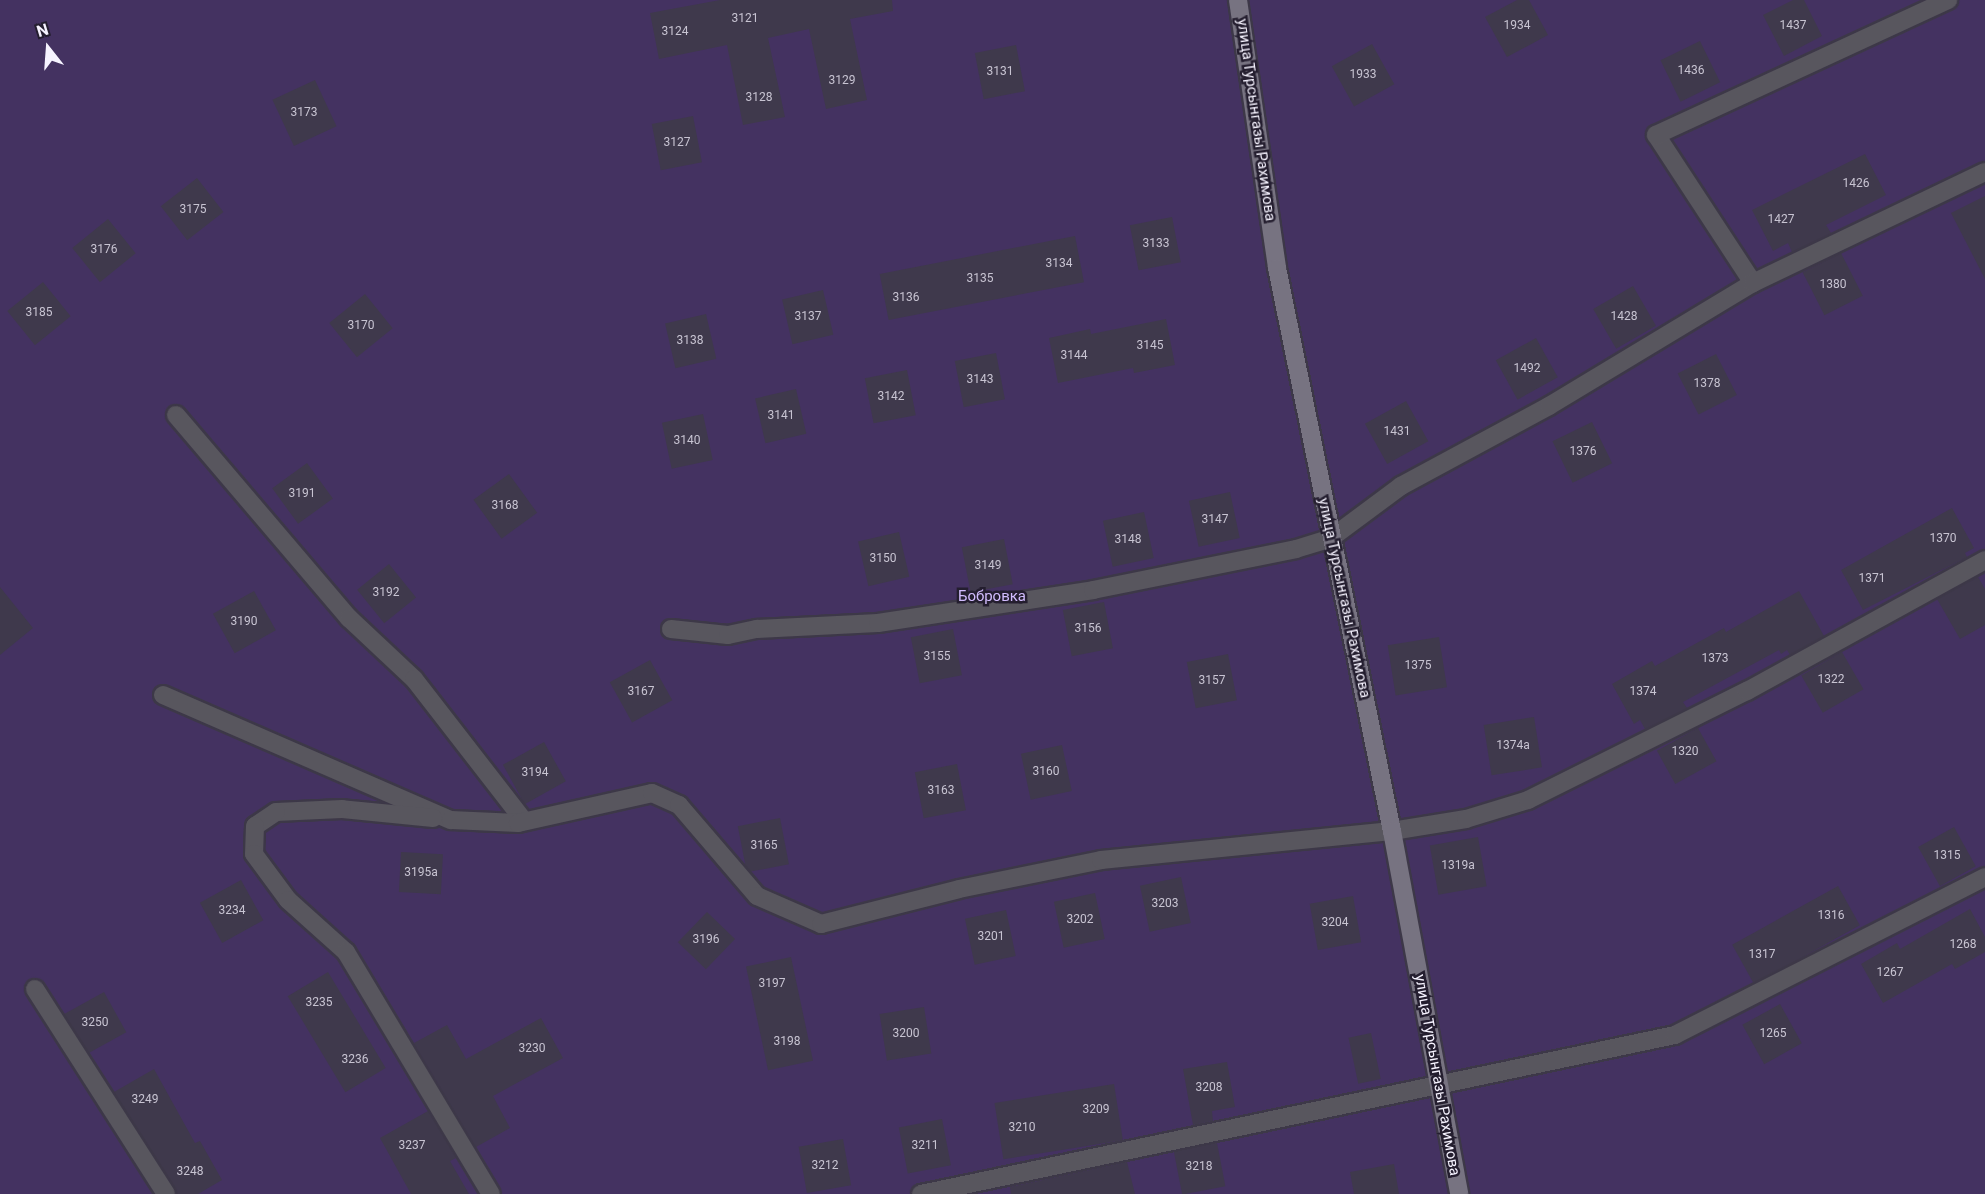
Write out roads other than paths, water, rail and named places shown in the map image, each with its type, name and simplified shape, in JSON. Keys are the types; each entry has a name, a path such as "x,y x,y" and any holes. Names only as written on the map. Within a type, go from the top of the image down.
{"street":[{"name":"улица Турсынгазы Рахимова","path":"1238,0 1277,268 1392,831 1459,1194"},
{"path":"1753,283 1656,135 1948,0"},
{"path":"671,629 728,635 758,629 878,623 1093,590 1296,549 1331,538 1401,486 1548,406 1753,283 1985,172"},
{"path":"176,415 349,618 414,679 524,821"},
{"path":"491,1194 346,952 288,900 254,854 255,826 276,812 299,808 451,820 524,821 652,793 679,805 757,896 820,924 960,889 1101,860 1392,831 1466,819 1528,800 1747,691 1985,560"},
{"path":"164,695 451,820"},
{"path":"921,1194 1439,1087 1675,1035 1985,877"},
{"path":"35,989 166,1194"}],"park label":[{"name":"Бобровка","path":"992,597"}]}
